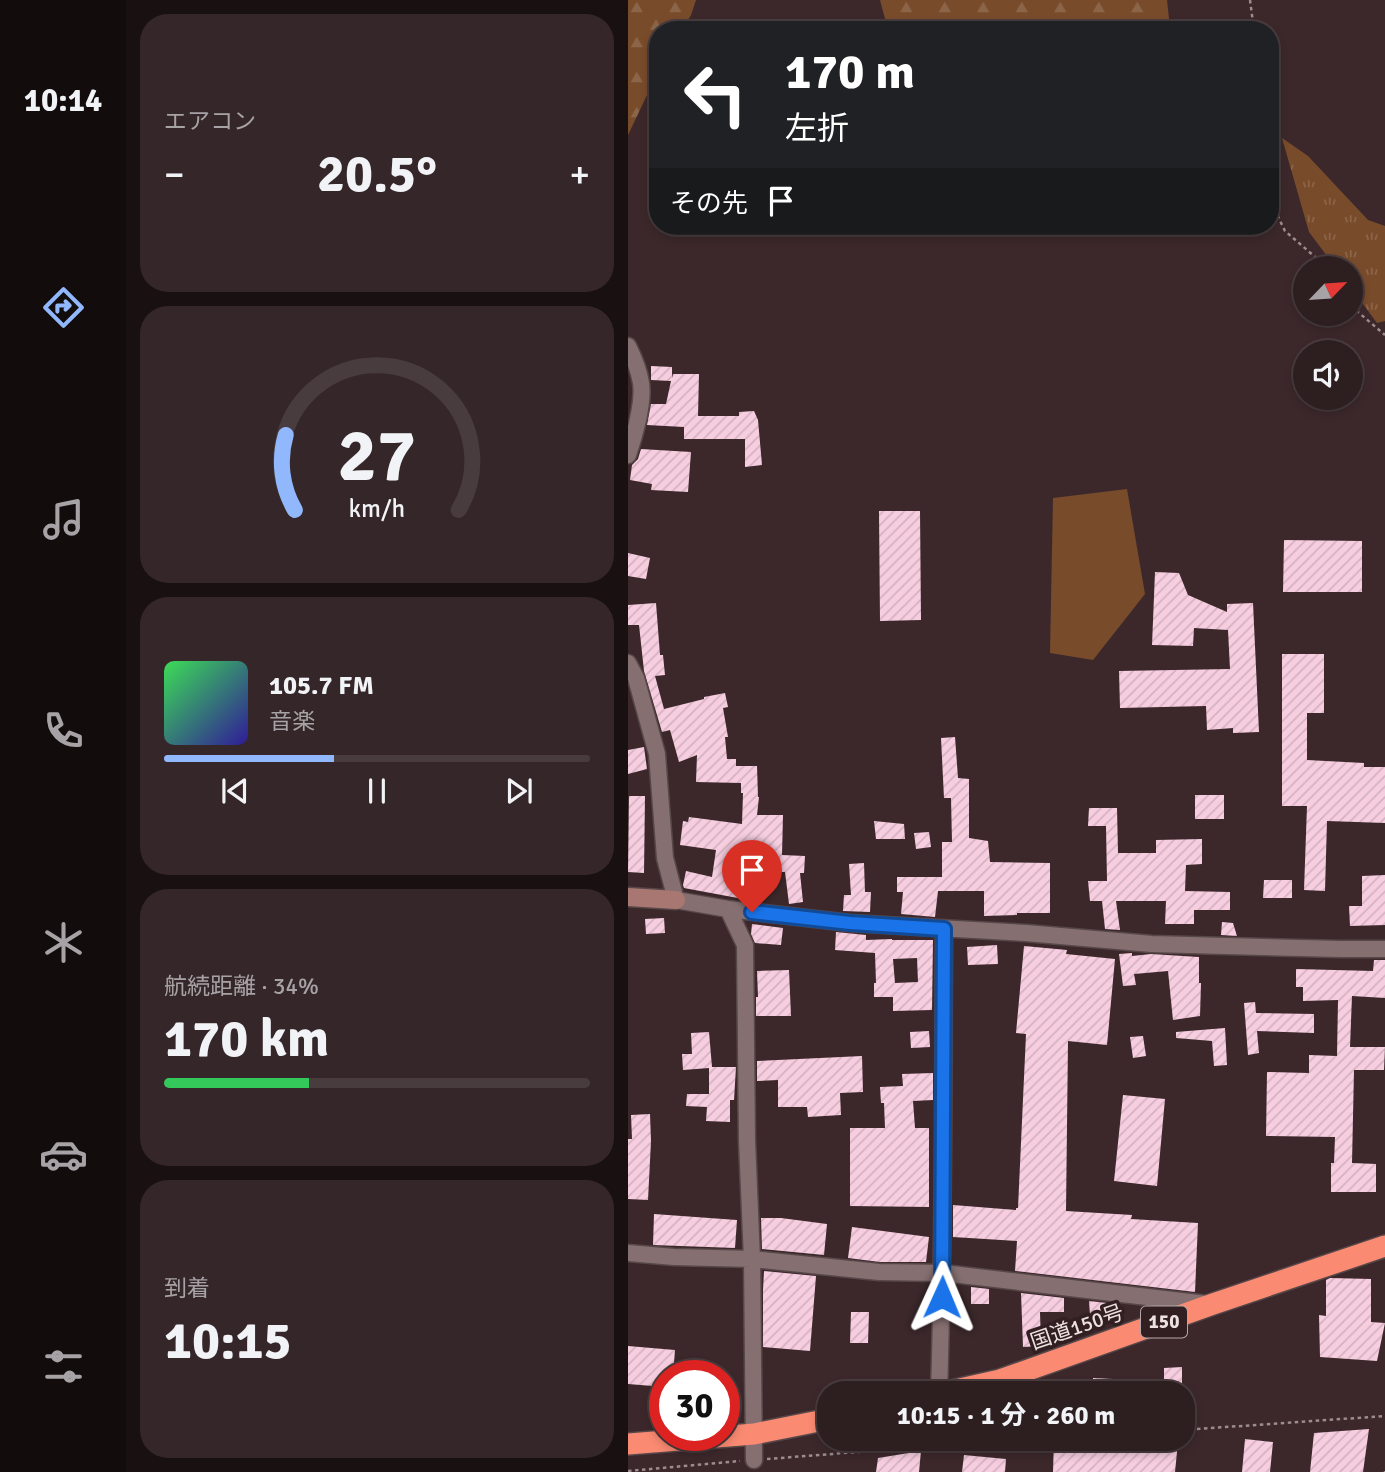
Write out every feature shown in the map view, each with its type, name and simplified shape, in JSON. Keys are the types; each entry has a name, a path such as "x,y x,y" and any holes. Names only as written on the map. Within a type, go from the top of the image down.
{"highway":[{"name":"国道150号","path":"995,1381 1385,1246"},
{"path":"628,1444 754,1434 817,1421"}],"street":[{"path":"628,346 636,361 642,386 636,430 628,455"},
{"path":"628,663 636,678 657,754 665,858 676,901"},
{"path":"628,897 850,923 1151,944 1385,948"},
{"path":"728,909 745,945 754,1460"},
{"path":"941,1381 944,929"},
{"path":"628,1253 752,1259 879,1272 943,1273 1213,1304"}],"path":[{"path":"1250,0 1252,21"},
{"path":"1279,219 1285,231 1314,256"},
{"path":"1363,316 1385,335"},
{"path":"1195,1430 1385,1416"},
{"path":"628,1471 863,1451"}],"green space":[{"path":"628,0 696,0 687,21 649,21 649,91 628,135"},
{"path":"880,0 1167,0 1169,19 1160,21 886,21"},
{"path":"1282,138 1308,156 1368,220 1385,226 1385,321 1377,323 1363,304 1363,256 1327,256 1309,232"},
{"path":"1127,489 1145,594 1093,660 1050,653 1053,498"}],"building":[{"path":"651,366 672,367 672,378 673,374 699,374 698,416 739,416 739,412 754,411 758,420 762,465 745,467 745,439 684,439 684,427 647,425 651,404 666,404 671,381 651,380"},
{"path":"641,449 691,452 688,492 651,490 652,484 630,480 632,465 638,459"},
{"path":"879,511 920,511 921,620 880,621"},
{"path":"1284,540 1362,541 1362,592 1283,592"},
{"path":"628,553 650,558 646,579 628,576"},
{"path":"1155,572 1179,573 1188,595 1227,612 1227,604 1253,603 1259,732 1233,733 1233,728 1207,730 1206,706 1120,708 1119,671 1230,669 1228,630 1194,628 1193,646 1152,645"},
{"path":"656,603 660,655 663,655 665,675 655,676 664,709 725,693 728,707 723,708 728,737 725,737 727,759 736,759 736,766 757,766 757,815 783,815 782,855 805,856 804,873 800,873 803,902 789,904 785,872 748,871 743,899 684,888 686,871 712,877 716,850 680,845 683,821 688,822 689,817 742,824 743,793 741,783 696,782 697,755 679,762 670,730 662,732 644,671 639,625 628,625 628,605"},
{"path":"1282,654 1324,654 1324,713 1307,713 1307,760 1364,763 1364,767 1385,767 1385,823 1327,821 1325,891 1304,890 1307,806 1282,806"},
{"path":"955,737 958,778 969,779 969,838 988,841 990,862 1050,863 1050,913 984,916 984,891 938,891 935,917 901,914 903,892 897,892 897,877 942,877 942,842 952,842 951,798 944,798 941,738"},
{"path":"644,747 647,769 628,774 628,750"},
{"path":"1195,795 1224,795 1224,819 1195,819"},
{"path":"629,796 645,796 644,873 628,872"},
{"path":"1089,808 1117,808 1118,853 1156,853 1156,840 1202,839 1202,864 1186,865 1185,891 1230,892 1230,910 1194,910 1194,924 1165,924 1166,901 1116,901 1120,930 1105,929 1102,901 1090,901 1088,881 1107,881 1106,826 1088,826"},
{"path":"874,821 904,824 905,839 876,839"},
{"path":"929,832 931,847 916,849 914,833"},
{"path":"864,863 865,892 871,892 870,912 843,911 844,895 851,895 849,864"},
{"path":"1385,875 1385,925 1350,926 1349,906 1362,906 1362,876"},
{"path":"1264,880 1292,880 1292,898 1263,898"},
{"path":"664,918 665,933 646,934 645,919"},
{"path":"1222,922 1233,923 1237,936 1221,935"},
{"path":"752,924 783,928 781,945 755,943 751,934"},
{"path":"836,932 866,935 866,940 933,940 932,1010 893,1011 893,997 874,997 875,953 835,950","holes":["917,958 918,982 895,983 893,959"]},
{"path":"997,945 998,964 968,965 967,947"},
{"path":"1024,946 1067,950 1066,954 1115,959 1107,1045 1068,1041 1066,1211 1198,1223 1195,1292 1015,1271 1017,1241 953,1237 953,1205 1018,1208 1026,1034 1016,1033"},
{"path":"1132,953 1132,956 1151,954 1199,957 1200,1016 1173,1020 1168,971 1134,974 1136,985 1123,986 1119,954"},
{"path":"1374,960 1385,960 1385,998 1352,996 1350,1047 1385,1047 1384,1070 1354,1070 1352,1163 1376,1164 1376,1192 1331,1192 1331,1163 1334,1163 1335,1137 1266,1136 1267,1072 1309,1073 1309,1055 1337,1056 1338,1000 1303,1001 1303,987 1296,987 1296,969 1373,971"},
{"path":"789,970 791,1016 756,1016 757,971"},
{"path":"1255,1002 1256,1013 1314,1014 1314,1033 1257,1031 1259,1053 1248,1055 1244,1003"},
{"path":"1225,1028 1227,1065 1214,1066 1212,1041 1176,1038 1176,1032"},
{"path":"929,1031 930,1047 911,1048 910,1032"},
{"path":"709,1032 712,1067 736,1067 734,1100 730,1100 730,1122 706,1121 707,1107 686,1106 687,1094 709,1094 709,1068 683,1070 682,1054 692,1054 691,1033"},
{"path":"1143,1036 1146,1056 1133,1058 1130,1037"},
{"path":"862,1056 863,1092 840,1093 841,1115 808,1117 807,1107 778,1107 778,1080 757,1081 757,1061"},
{"path":"933,1073 933,1100 913,1101 915,1128 929,1128 929,1207 850,1206 850,1128 885,1128 880,1087 903,1086 902,1074"},
{"path":"1123,1095 1165,1099 1157,1186 1114,1181"},
{"path":"650,1114 648,1200 628,1199 628,1139 632,1139 631,1115"},
{"path":"654,1214 737,1220 735,1248 653,1245"},
{"path":"761,1218 827,1224 824,1255 762,1249"},
{"path":"852,1227 929,1237 926,1262 880,1262 848,1258"},
{"path":"764,1271 816,1276 810,1351 763,1347"},
{"path":"1371,1279 1371,1322 1385,1323 1377,1361 1320,1357 1319,1315 1326,1316 1326,1280"},
{"path":"971,1287 989,1289 989,1304 971,1304"},
{"path":"1021,1293 1064,1298 1064,1312 1040,1312 1041,1346 1023,1347"},
{"path":"1089,1301 1107,1303 1108,1315 1090,1315"},
{"path":"851,1312 869,1312 868,1343 850,1343"},
{"path":"628,1346 675,1350 674,1360 649,1360 649,1386 628,1384"},
{"path":"1182,1367 1182,1381 1164,1381 1164,1368"},
{"path":"1093,1378 1133,1380 1133,1381 1093,1381"},
{"path":"1369,1429 1363,1472 1310,1472 1314,1433"},
{"path":"1245,1439 1273,1442 1270,1472 1242,1472"},
{"path":"921,1451 919,1472 876,1472 878,1458"},
{"path":"1054,1451 1177,1451 1175,1472 1053,1472"},
{"path":"964,1455 1006,1459 1005,1472 962,1472"}],"route":[{"path":"752,912 850,923 944,929 942,1297"}]}
